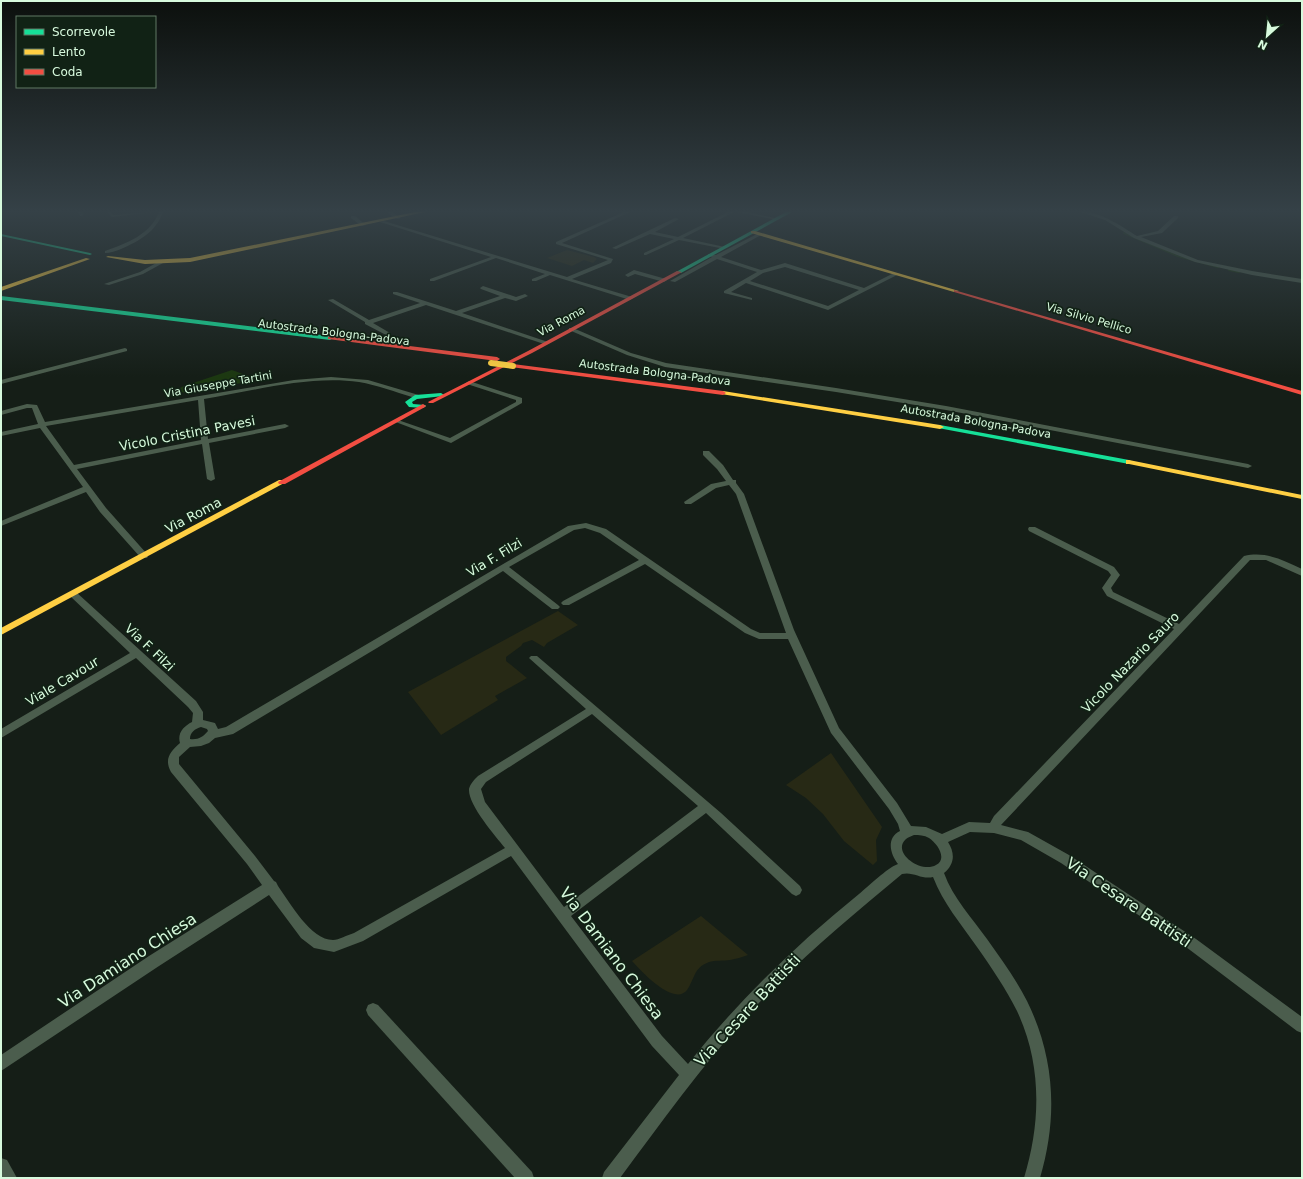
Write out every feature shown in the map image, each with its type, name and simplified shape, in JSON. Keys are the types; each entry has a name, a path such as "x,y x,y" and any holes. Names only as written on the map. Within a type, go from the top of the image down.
{"main road":[{"path":"1,289 61,267"},
{"name":"Via Roma","path":"1,632 398,419 425,400 452,391 469,383 630,298 693,267"},
{"name":"Via Silvio Pellico","path":"872,267 1302,394"},
{"name":"Autostrada Bologna-Padova","path":"1,298 494,361 754,397 1005,438 1302,496"},
{"name":"Autostrada Bologna-Padova","path":"1,302 238,332 494,361"},
{"name":"Autostrada Bologna-Padova","path":"516,364 698,384 874,409 1006,431 1166,461 1302,490"},
{"path":"409,403 412,398 425,400"},
{"name":"Via Roma","path":"398,419 409,408 409,403"}],"street":[{"path":"107,284 155,267"},
{"path":"432,280 468,267"},
{"path":"527,267 630,298"},
{"path":"567,279 597,267"},
{"path":"746,267 761,272"},
{"path":"750,299 726,292 761,272 778,267"},
{"path":"791,267 864,290"},
{"path":"1224,267 1246,272 1302,280"},
{"path":"628,275 634,272 669,280"},
{"path":"534,280 549,274"},
{"path":"746,281 828,308 896,274"},
{"path":"483,288 516,299 525,296"},
{"path":"395,293 546,343"},
{"path":"457,313 505,296"},
{"path":"331,300 367,323 388,334"},
{"path":"367,323 426,303"},
{"path":"571,329 649,361 938,407 1248,466"},
{"path":"1,382 125,350"},
{"name":"Via Giuseppe Tartini","path":"1,434 42,425 294,382 335,378 368,382 425,400"},
{"path":"398,419 451,441 520,403 520,399 469,383"},
{"path":"398,391 407,398 409,403"},
{"path":"201,398 204,442 211,479"},
{"path":"1,413 28,406 35,406 42,425 103,507 103,510 144,556"},
{"name":"Vicolo Cristina Pavesi","path":"73,467 285,426"},
{"path":"706,453 733,482 745,505 791,636 835,730 893,806 904,823 906,832"},
{"name":"Vicolo Cristina Pavesi","path":"78,474 94,463"},
{"path":"688,502 714,486 733,482"},
{"path":"1,524 88,488"},
{"name":"Via F. Filzi","path":"188,742 201,742 212,734 228,731 374,646 503,566 571,528 586,525 603,532 748,631 759,636 791,636"},
{"path":"1032,529 1111,568 1116,575 1106,588 1110,594 1180,628"},
{"name":"Vicolo Nazario Sauro","path":"994,828 998,819 1247,558 1254,555 1262,556 1302,573"},
{"path":"566,603 645,560"},
{"path":"503,566 555,607"},
{"name":"Via F. Filzi","path":"73,594 192,704 198,712 197,724"},
{"name":"Viale Cavour","path":"1,734 137,653"},
{"path":"534,658 706,807 796,890"},
{"name":"Via Damiano Chiesa","path":"593,709 482,779 475,788 476,796 480,805 512,849 657,1041 688,1074"},
{"path":"212,734 213,731 211,726 205,723 197,724 189,729 184,735 185,741 188,742 174,755 173,764 175,769 272,886 306,934 319,944 334,946 358,937 512,849"},
{"path":"562,916 616,877 706,807"},
{"name":"Via Cesare Battisti","path":"940,840 969,827 994,828 1024,836 1064,859 1191,943 1302,1026"},
{"path":"913,830 928,832 940,840 948,854 947,861 943,867 937,871 923,872 908,866 902,861 896,847 897,840 901,835 913,830"},
{"name":"Via Cesare Battisti","path":"610,1178 688,1074 733,1022 795,958 899,869 908,866"},
{"path":"937,871 940,880 950,896 997,964 1015,994 1026,1015 1039,1054 1044,1090 1044,1123 1032,1178"},
{"name":"Via Damiano Chiesa","path":"1,1064 154,961 272,886"},
{"path":"373,1010 526,1178"},
{"path":"1,1166 9,1178"}],"shaded area":[{"path":"232,370 251,377 251,380 185,393 176,390 184,386"},
{"path":"558,611 578,625 547,643 544,647 532,640 523,643 506,657 506,661 527,678 495,696 498,700 441,735 408,692"},
{"path":"831,753 882,827 876,840 877,861 873,865 844,841 823,814 806,798 786,785"},
{"path":"701,916 748,955 737,959 711,961 704,964 695,974 687,990 681,994 674,994 666,991 649,979 632,961"}],"waterway":[{"path":"1229,270 1239,272"}],"traffic: fast":[{"path":"679,272 688,267"},
{"path":"1,298 330,338"},
{"path":"423,406 411,406 408,402 415,397 441,395"},
{"path":"940,427 1129,462"}],"traffic: slow":[{"path":"1,289 65,267"},
{"path":"873,267 956,291"},
{"path":"491,363 513,366"},
{"path":"723,393 940,427"},
{"path":"1129,462 1302,497"},
{"path":"1,632 282,482"}],"traffic: jam":[{"path":"431,402 530,352 679,272"},
{"path":"956,291 1302,393"},
{"path":"330,338 497,359"},
{"path":"513,366 723,393"},
{"path":"282,482 423,406"}]}
